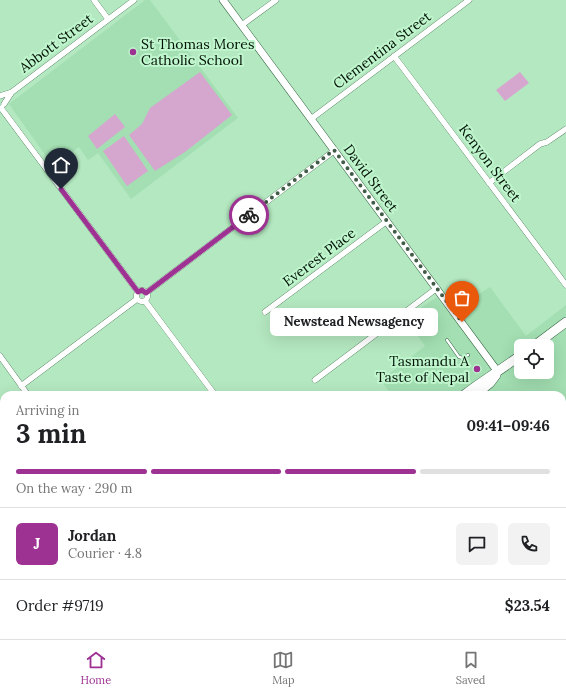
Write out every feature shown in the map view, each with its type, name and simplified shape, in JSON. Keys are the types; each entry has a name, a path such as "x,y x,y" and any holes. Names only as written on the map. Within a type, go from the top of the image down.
{"highway":[{"path":"543,339 566,322"},
{"path":"469,391 514,360"},
{"path":"480,391 490,383 498,372"}],"street":[{"path":"94,0 108,19"},
{"name":"Abbott Street","path":"0,97 12,92 134,0"},
{"name":"David Street","path":"224,0 310,119 498,372"},
{"path":"242,25 276,0"},
{"name":"Clementina Street","path":"310,119 469,0"},
{"name":"Kenyon Street","path":"394,56 566,285"},
{"name":"Abbott Street","path":"2,107 12,92"},
{"path":"0,97 3,99 2,107 138,292"},
{"path":"489,183 540,144 547,142 566,129"},
{"path":"146,293 334,150"},
{"name":"Everest Place","path":"265,312 387,221"},
{"path":"315,380 437,288"},
{"path":"138,292 142,290 146,293"},
{"path":"21,386 136,299 138,292"},
{"path":"145,301 147,296 146,293"},
{"path":"136,299 139,301 145,301"},
{"path":"145,301 212,391"},
{"path":"0,356 25,391"}],"lane":[{"path":"446,340 459,357 463,358 468,355"}],"shaded area":[{"name":"St Thomas Mores Catholic School","path":"145,0 150,0 238,118 131,199 98,153 88,160 79,147 53,166 9,104"},
{"path":"200,72 232,115 185,152 155,171 129,135 142,124 150,108"},
{"path":"520,72 529,83 505,101 496,90"},
{"path":"115,114 125,127 97,149 88,136"},
{"path":"124,136 148,171 127,186 103,151"},
{"path":"490,287 526,336 566,305 566,391 388,391 381,380 425,346 405,318 437,297 449,314"}],"way so far":[{"path":"249,215 334,150 462,322"}],"place":[{"name":"St Thomas Mores Catholic School","path":"133,52"},
{"name":"Newstead Newsagency","path":"462,322"},
{"name":"Tasmandu A Taste of Nepal","path":"477,369"}],"route":[{"path":"61,189 138,292 142,290 146,293 249,215"}]}
